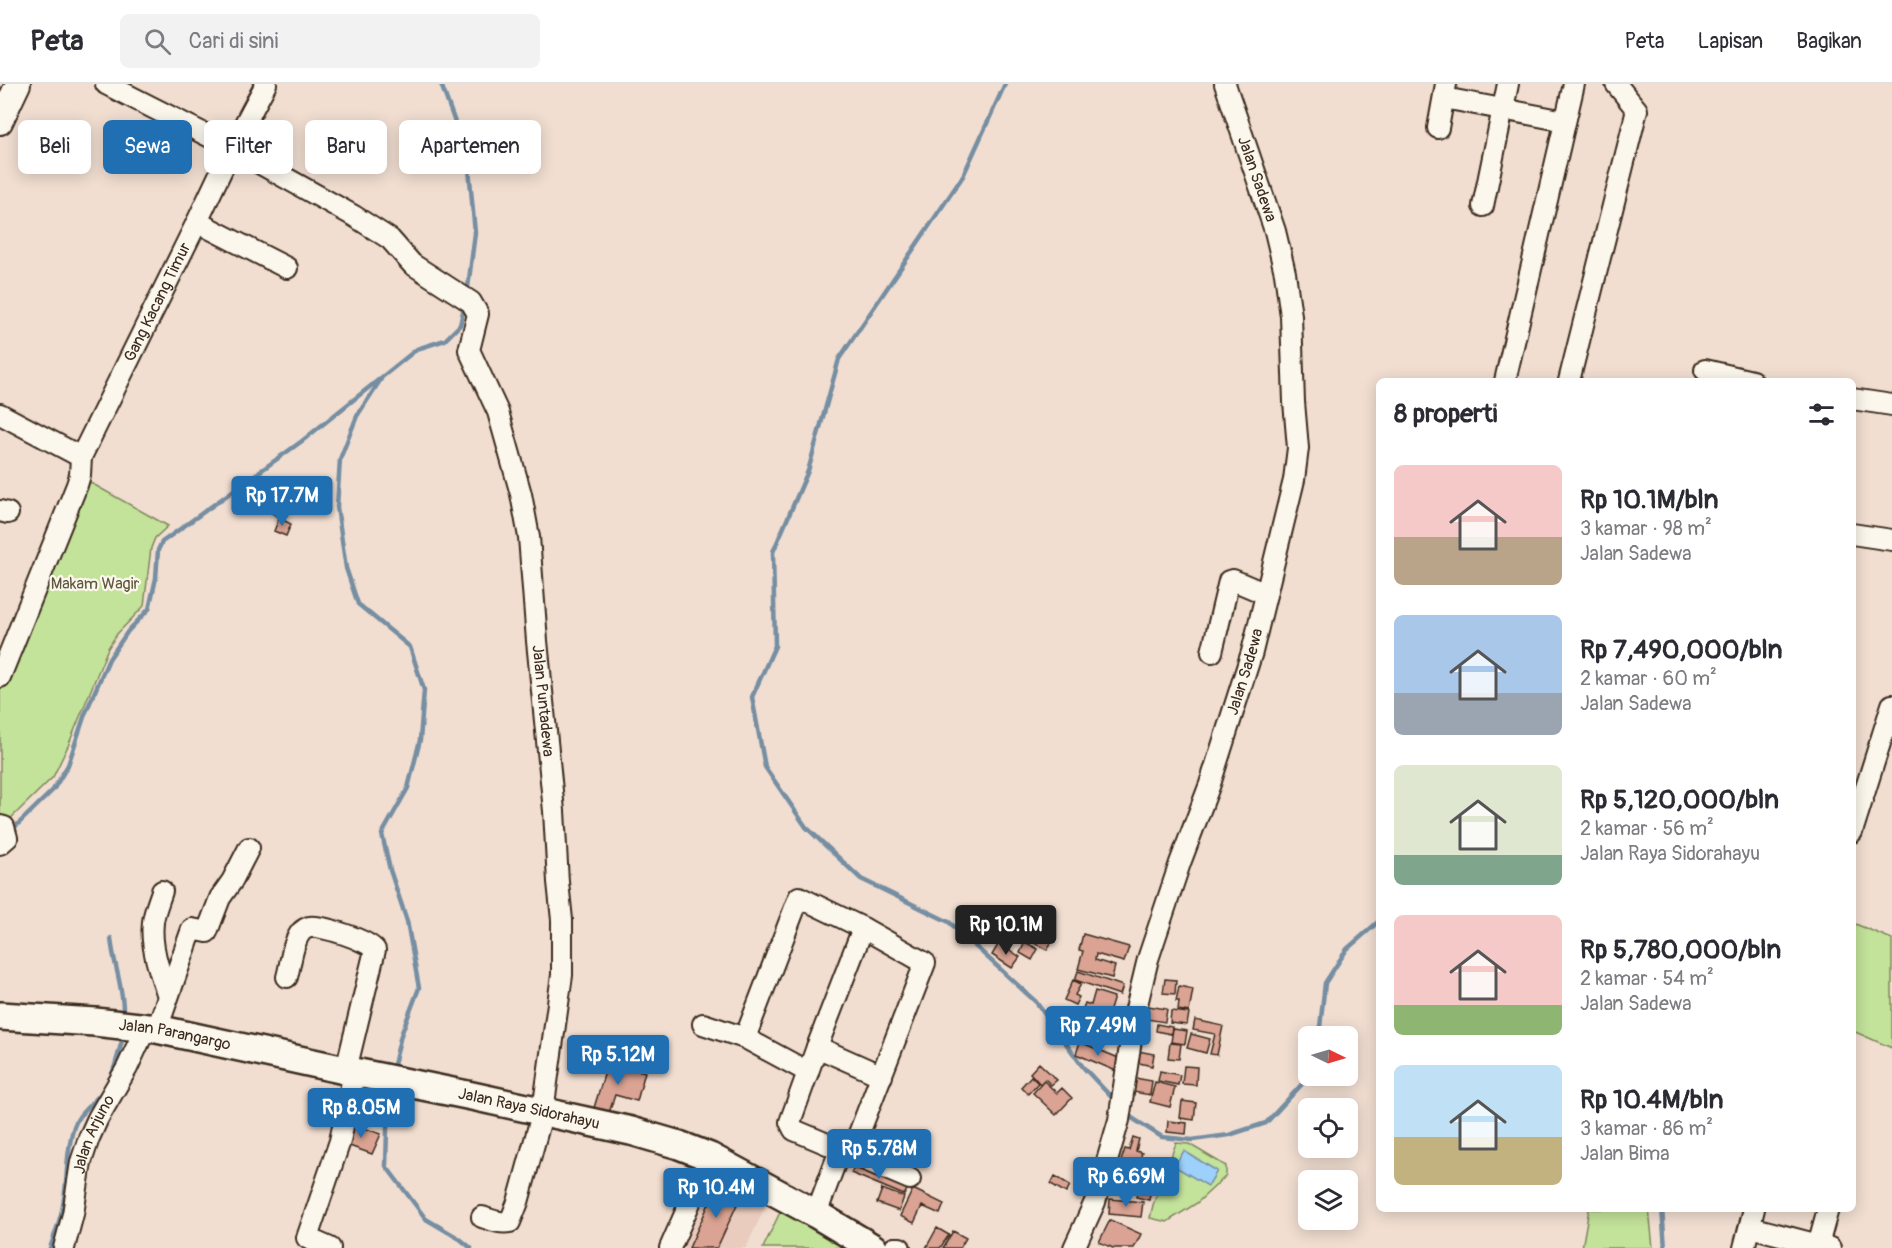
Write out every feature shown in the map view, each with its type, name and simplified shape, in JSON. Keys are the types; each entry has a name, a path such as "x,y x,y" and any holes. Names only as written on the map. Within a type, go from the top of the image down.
{"main road":[{"name":"Jalan Parangargo","path":"0,1016 152,1028 350,1071"},
{"name":"Jalan Raya Sidorahayu","path":"350,1071 543,1111 631,1131 679,1145 710,1157 816,1214 873,1248"}],"street":[{"path":"0,122 18,84"},
{"path":"106,84 204,134"},
{"name":"Gang Kacang Timur","path":"247,120 266,84"},
{"name":"Jalan Sadewa","path":"1074,1248 1095,1202 1119,1120 1135,1013 1148,959 1180,863 1210,784 1252,652 1294,480 1298,448 1291,316 1285,273 1275,231 1225,84"},
{"path":"1482,206 1508,84"},
{"path":"1506,378 1574,84"},
{"path":"1570,378 1637,110 1616,84"},
{"path":"1438,128 1445,91 1504,109 1565,121"},
{"name":"Gang Kacang Timur","path":"0,677 77,484 81,457 220,174"},
{"name":"Jalan Puntadewa","path":"279,174 390,239 412,264 464,297 478,314 469,350 498,412 521,494 529,537 554,811 562,920 562,975 543,1111 513,1217 510,1222 505,1223 482,1217"},
{"path":"197,222 288,268"},
{"path":"1705,370 1739,378"},
{"path":"1856,400 1892,405"},
{"path":"0,414 81,457"},
{"path":"1856,535 1892,540"},
{"path":"1212,652 1229,581 1233,580 1266,594"},
{"path":"1856,822 1885,749 1892,705"},
{"path":"0,826 4,827 7,838 0,844"},
{"name":"Jalan Arjuno","path":"64,1248 73,1214 81,1162 98,1118 152,1028 168,996 192,929 207,932 220,898 232,881 249,848"},
{"path":"162,891 152,930 157,962 168,996"},
{"path":"745,1038 799,897 863,928 925,963 882,1076 816,1214"},
{"path":"287,977 296,942 302,930 310,927 321,928 364,942 375,950 350,1071 339,1143 305,1243 330,1248"},
{"path":"863,928 790,1122 794,1130 910,1179"},
{"path":"704,1024 745,1038 808,1072"},
{"path":"817,1047 882,1076"},
{"path":"670,1248 710,1157"},
{"path":"1744,1248 1752,1218 1824,1246 1828,1212"},
{"path":"894,1248 900,1248"}],"shaded area":[{"path":"713,1177 766,1205 746,1248 681,1248"}],"green space":[{"name":"Makam Wagir","path":"82,478 168,526 155,538 151,548 144,606 117,634 108,648 53,777 7,822 0,821 0,687"},
{"path":"1856,924 1892,939 1892,1048 1856,1032"},
{"path":"1176,1143 1189,1144 1226,1166 1226,1176 1197,1203 1167,1222 1150,1218"},
{"path":"782,1208 850,1248 763,1248"},
{"path":"1588,1212 1649,1212 1653,1248 1582,1248"}],"water":[{"path":"1184,1151 1217,1171 1208,1186 1174,1166"}],"building":[{"path":"271,498 283,504 277,516 265,509"},
{"path":"279,518 291,524 286,536 274,531"},
{"path":"1037,927 1055,936 1047,950 1030,941"},
{"path":"1083,934 1129,947 1124,962 1096,954 1095,960 1115,966 1112,978 1078,969 1083,951 1079,950"},
{"path":"1025,942 1038,949 1032,960 1020,953"},
{"path":"999,943 1020,957 1012,968 992,955"},
{"path":"1078,971 1123,986 1120,995 1075,980"},
{"path":"1165,979 1176,980 1175,994 1163,993"},
{"path":"1073,980 1081,984 1075,995 1079,997 1075,1005 1064,1000"},
{"path":"1179,986 1193,989 1189,1012 1178,1010 1179,1001 1176,1001"},
{"path":"1095,991 1114,997 1109,1013 1099,1010 1098,1016 1082,1011 1085,1003 1091,1005"},
{"path":"1148,1006 1167,1009 1165,1022 1146,1019"},
{"path":"1171,1011 1189,1013 1187,1025 1170,1023"},
{"path":"1079,1019 1101,1029 1094,1044 1072,1034"},
{"path":"1195,1020 1223,1026 1217,1055 1210,1054 1215,1034 1193,1030"},
{"path":"1157,1024 1172,1027 1171,1034 1156,1031"},
{"path":"1173,1029 1187,1031 1185,1044 1171,1042"},
{"path":"1191,1034 1210,1039 1206,1053 1187,1048"},
{"path":"1080,1042 1121,1059 1116,1071 1076,1054"},
{"path":"1170,1043 1181,1044 1179,1059 1168,1058"},
{"path":"1138,1051 1154,1054 1152,1066 1135,1062"},
{"path":"608,1062 645,1072 637,1101 615,1095 608,1116 593,1111"},
{"path":"1039,1063 1057,1080 1051,1085 1045,1079 1040,1084 1030,1073"},
{"path":"1184,1066 1197,1067 1196,1085 1182,1084"},
{"path":"1160,1071 1180,1075 1178,1085 1158,1081"},
{"path":"1031,1076 1038,1083 1028,1094 1021,1087"},
{"path":"1135,1078 1152,1081 1150,1095 1133,1092"},
{"path":"1044,1081 1057,1093 1062,1088 1072,1098 1056,1115 1033,1093"},
{"path":"1155,1082 1175,1087 1170,1107 1150,1102"},
{"path":"1182,1101 1196,1103 1194,1120 1180,1118"},
{"path":"1168,1121 1187,1123 1186,1134 1167,1132"},
{"path":"349,1124 381,1134 372,1154 341,1143"},
{"path":"1133,1137 1139,1139 1136,1151 1142,1153 1134,1171 1125,1169 1126,1163 1121,1161 1125,1149 1129,1150"},
{"path":"855,1165 908,1188 904,1195 851,1173"},
{"path":"1141,1174 1153,1176 1152,1183 1148,1183 1145,1193 1150,1194 1149,1200 1136,1197"},
{"path":"1055,1176 1070,1185 1066,1193 1051,1184"},
{"path":"717,1186 741,1196 717,1248 689,1248"},
{"path":"882,1189 904,1197 899,1211 877,1203"},
{"path":"913,1189 944,1204 940,1214 922,1206 914,1223 900,1216"},
{"path":"1110,1199 1143,1202 1141,1217 1109,1214"},
{"path":"1110,1220 1141,1234 1134,1248 1113,1248 1099,1242"},
{"path":"937,1228 949,1235 940,1248 926,1248"},
{"path":"953,1231 966,1238 960,1248 943,1248"}],"waterway":[{"path":"441,84 468,158 475,233 467,295"},
{"path":"1005,84 963,176 839,359 808,471 773,552 775,646 752,697 765,767 806,827 861,879 949,922 1036,1002 1083,1067 1115,1101"},
{"path":"16,826 53,790 68,765 85,714 109,659 128,631 149,609 156,578 158,550 162,542 302,441 417,349 445,340 460,325 465,303"},
{"path":"381,379 357,416 340,459 337,507 346,568 358,604 410,647 424,690 420,740 408,788 382,834 390,870 407,921 419,988 401,1035 393,1069"},
{"path":"1320,1026 1325,983 1347,949 1376,924"},
{"path":"111,938 123,1010"},
{"path":"50,1248 62,1212 69,1147 75,1124 82,1113 104,1090 123,1037"},
{"path":"1126,1111 1132,1118 1162,1137 1192,1140 1229,1135 1266,1123 1300,1086"},
{"path":"388,1092 386,1166 426,1219 471,1248"},
{"path":"1662,1212 1665,1248"}]}
